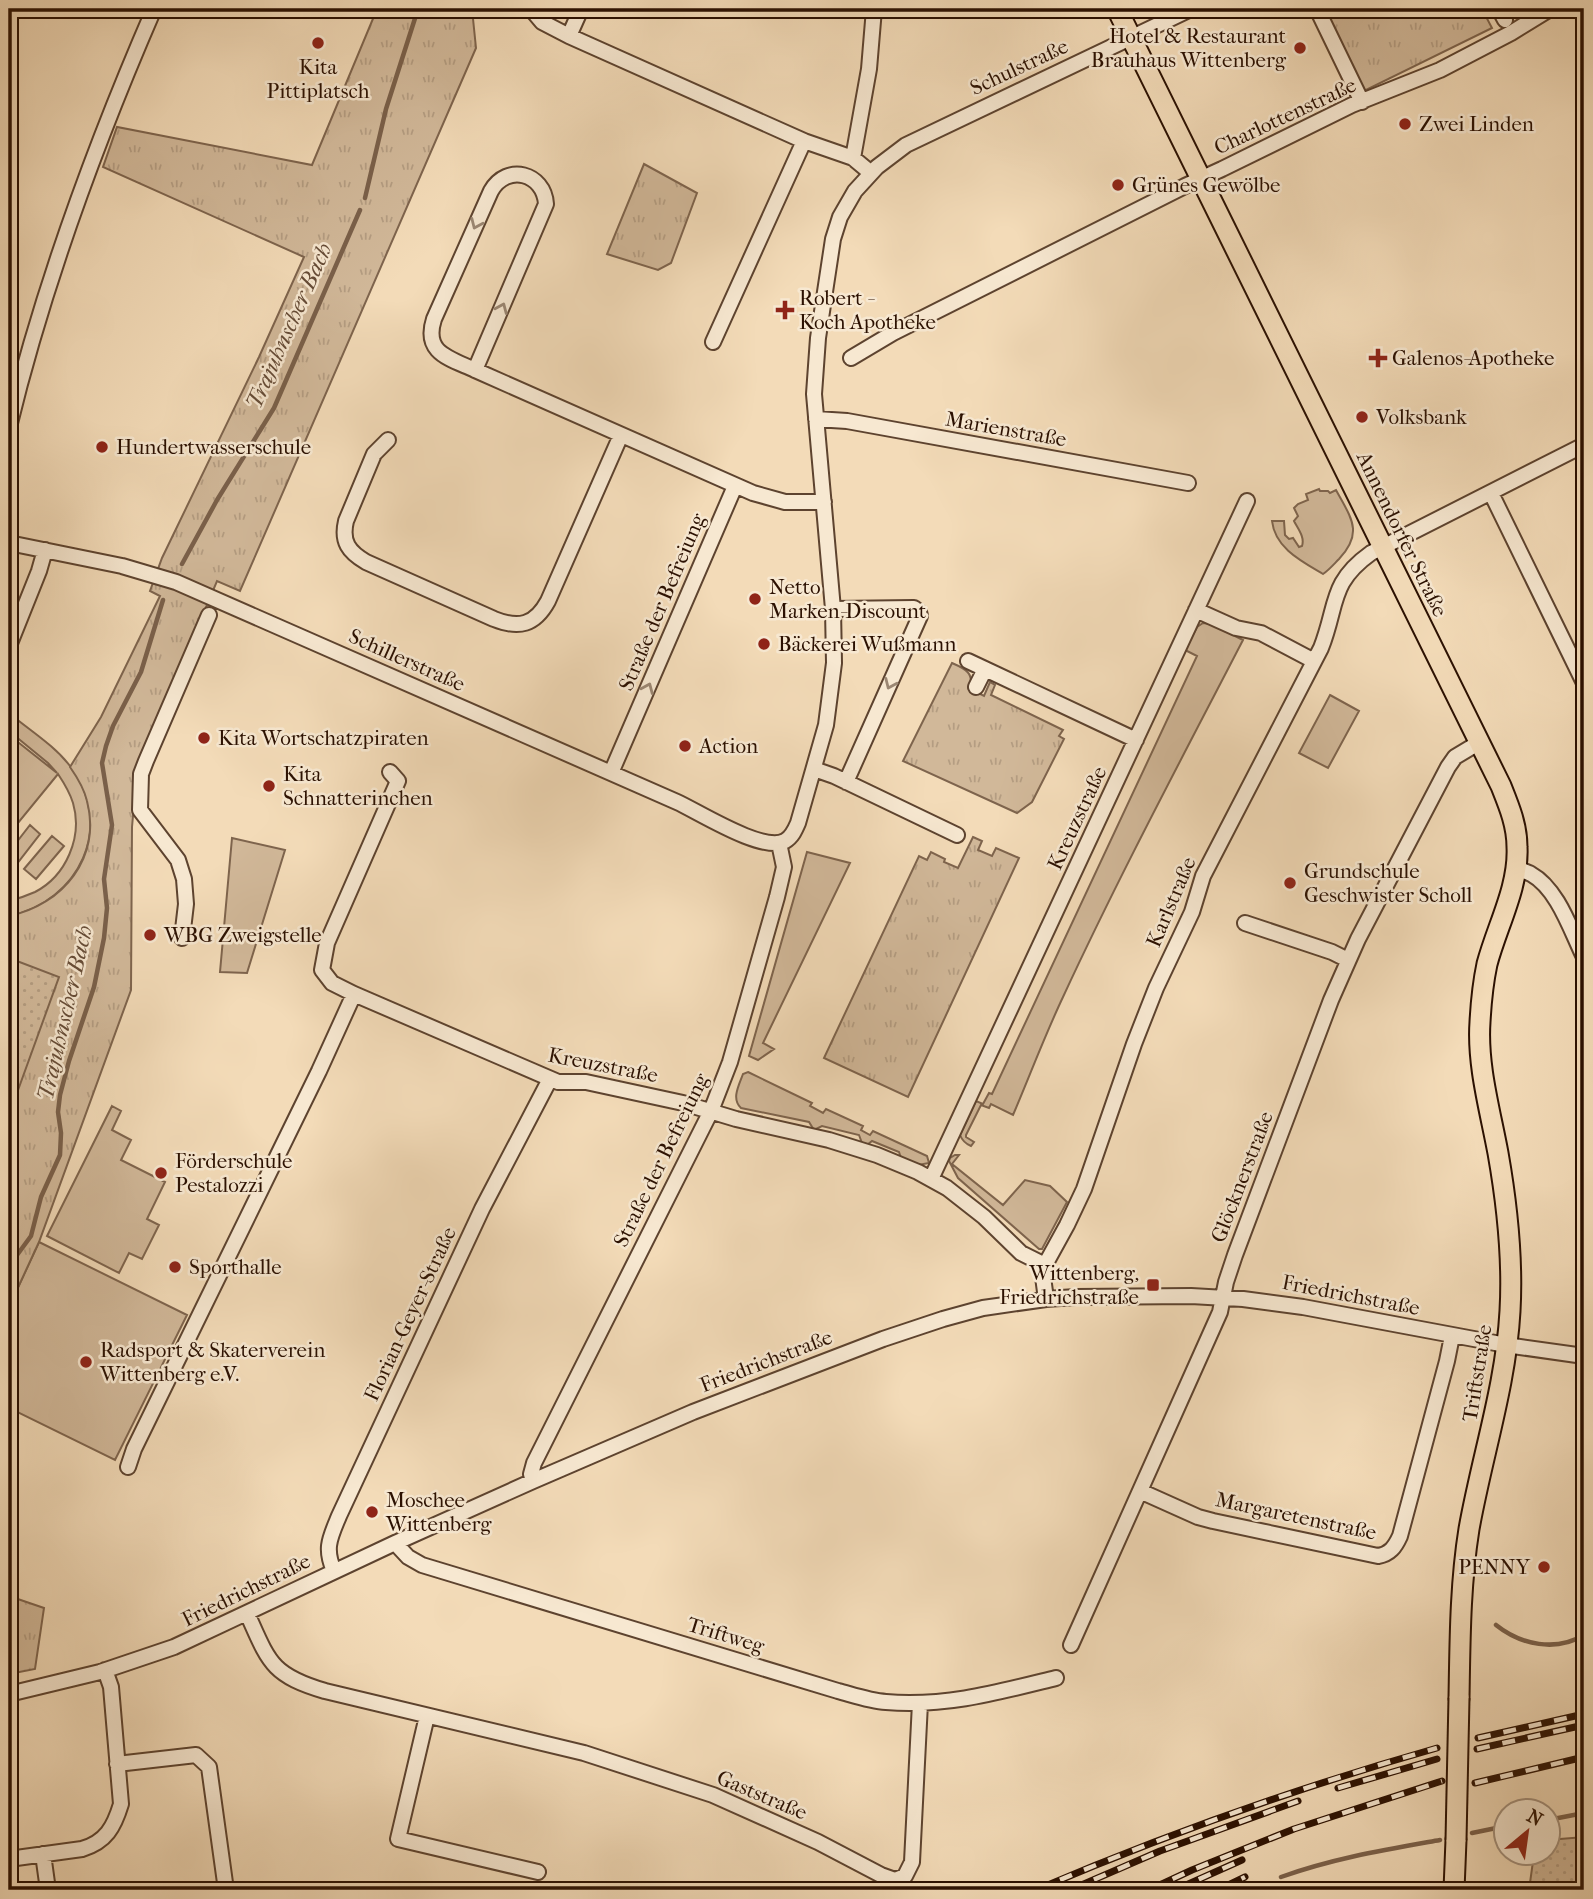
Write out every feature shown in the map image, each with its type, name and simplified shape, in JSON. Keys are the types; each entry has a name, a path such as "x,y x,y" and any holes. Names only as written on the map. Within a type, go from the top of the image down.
{"main road":[{"name":"Annendorfer Straße","path":"1117,9 1501,786 1513,818 1518,848 1516,868"},
{"name":"Triftstraße","path":"1454,1890 1465,1556 1496,1404 1510,1310 1506,1206 1483,1073 1479,1026 1483,984 1516,868"}],"street":[{"path":"9,427 33,338 74,208 121,84 154,9"},
{"path":"531,9 542,22 569,36 804,141 853,158 871,173 847,204 833,239 816,357 814,394 835,645 832,688 826,725 794,832 779,844"},
{"path":"569,36 581,9"},
{"path":"853,158 869,69 874,9"},
{"name":"Schulstraße","path":"871,173 895,152 923,136 1191,9"},
{"path":"1317,9 1362,102"},
{"name":"Charlottenstraße","path":"851,358 893,332 1201,179 1362,102 1440,70 1550,9"},
{"path":"713,342 804,141"},
{"path":"475,370 546,204 546,194 536,181 518,175 500,178 491,191 430,331 436,350 448,358 735,486 775,500 824,502"},
{"name":"Marienstraße","path":"816,419 847,421 1188,484"},
{"path":"388,440 374,454 346,521 345,544 356,556 379,568 504,623 521,624 540,615 548,601 621,435"},
{"name":"Karlstraße","path":"1045,1265 1084,1189 1138,1034 1156,988 1192,912 1203,876 1314,661 1327,632 1335,596 1345,576 1361,560 1383,546 1584,445"},
{"name":"Straße der Befreiung","path":"611,773 735,486"},
{"path":"1491,493 1584,683"},
{"name":"Kreuzstraße","path":"931,1179 1247,501"},
{"name":"Schillerstraße","path":"9,543 122,566 176,582 699,812 730,830 770,844 779,844"},
{"path":"9,646 45,550"},
{"path":"833,609 906,607 914,608 920,616 846,782"},
{"path":"1196,610 1236,628 1261,633 1314,661"},
{"path":"181,938 186,904 184,879 178,860 140,810 141,774 209,615"},
{"path":"968,661 1136,740"},
{"path":"976,687 985,669"},
{"name":"Glöcknerstraße","path":"1071,1645 1220,1312 1235,1255 1348,960 1448,767 1455,757 1480,742"},
{"path":"814,769 957,835"},
{"name":"Kreuzstraße","path":"390,772 398,781 332,930 323,958 322,970 332,983 558,1082 592,1084 683,1103 856,1148 910,1168 962,1199 1021,1253 1045,1265"},
{"name":"Straße der Befreiung","path":"533,1481 531,1474 534,1463 711,1111 730,1062 784,867 779,844"},
{"path":"1516,868 1532,874 1554,895 1584,957"},
{"path":"1244,923 1332,952 1348,960"},
{"path":"128,1467 134,1449 354,994"},
{"name":"Florian-Geyer-Straße","path":"334,1571 327,1550 339,1516 482,1209 550,1079"},
{"path":"1045,1265 1043,1277 1046,1298"},
{"name":"Friedrichstraße","path":"9,1694 105,1670 174,1647 395,1543 705,1408 883,1339 962,1313 1046,1298 1224,1297 1292,1305 1452,1336 1584,1356"},
{"name":"Margaretenstraße","path":"1140,1490 1198,1517 1213,1521 1378,1556 1384,1555 1396,1545 1400,1536 1452,1336"},
{"name":"Triftweg","path":"395,1543 408,1558 422,1565 838,1691 883,1702 945,1703 1056,1678"},
{"name":"Gaststraße","path":"247,1613 265,1653 281,1672 301,1684 584,1753 713,1795 895,1880 905,1876 912,1862 920,1703"},
{"path":"9,1858 94,1846 116,1822 121,1804 110,1687 105,1670"},
{"path":"427,1716 398,1839 538,1872"},
{"path":"117,1764 196,1755 209,1767 226,1890"},
{"path":"43,1854 48,1890"}],"green space":[{"path":"377,9 472,9 476,48 240,591 217,581 137,771 132,827 131,990 39,1242 9,1307 9,916 46,901 61,890 83,859 89,841 90,822 84,792 70,767 101,717 160,596 150,591 162,558 304,257 103,167 117,127 312,165"},
{"path":"1323,9 1482,9 1492,28 1364,91"},
{"path":"644,164 697,193 671,263 658,270 607,254"},
{"path":"1319,489 1330,493 1336,490 1350,517 1353,533 1347,549 1323,574 1290,553 1278,539 1272,521 1284,521 1285,535 1289,539 1293,538 1299,547 1302,546 1302,536 1294,521 1298,516 1294,508 1308,500 1306,494"},
{"path":"1203,623 1211,624 1243,640 1084,952 1013,1115 991,1104 989,1108 981,1105 966,1135 974,1142 971,1146 964,1142 960,1135 976,1101 983,1104 989,1093 992,1094 1197,656 1185,650 1197,627"},
{"path":"952,663 968,672 971,679 970,689 984,696 990,682 995,685 991,695 1063,730 1059,736 1064,739 1032,802 1017,813 903,761"},
{"path":"1330,695 1359,711 1328,768 1299,753"},
{"path":"9,713 64,758 83,789 90,813 89,836 83,858 71,878 55,895 34,908 9,916 9,901 46,885 63,866 74,842 76,816 67,788 58,774 9,834 9,735 57,773 9,731"},
{"path":"30,825 40,834 9,874 9,852"},
{"path":"52,836 64,846 36,879 24,869"},
{"path":"973,837 982,841 978,850 992,856 996,848 1019,858 908,1097 824,1058 919,856 927,860 931,852 958,868"},
{"path":"232,838 285,850 247,973 220,972"},
{"path":"807,852 850,863 763,1043 774,1049 758,1060 749,1056"},
{"path":"9,958 59,977 9,1115"},
{"path":"748,1072 812,1103 810,1106 823,1113 826,1109 863,1126 861,1130 870,1135 873,1131 927,1156 929,1163 918,1165 901,1158 899,1152 872,1141 867,1145 862,1143 859,1135 822,1126 814,1130 809,1122 741,1108 737,1092 743,1074"},
{"path":"112,1106 121,1111 112,1130 131,1140 121,1160 165,1182 147,1219 159,1225 142,1259 129,1253 119,1273 47,1236"},
{"path":"959,1155 952,1164 1003,1205 1025,1180 1050,1186 1067,1202 1042,1249 958,1178 949,1161"},
{"name":"Radsport & Skaterverein Wittenberg e.V.","path":"39,1242 187,1315 115,1460 9,1408 9,1307"},
{"path":"9,1596 44,1608 35,1669 9,1674"},
{"path":"1584,1837 1584,1890 1529,1890 1532,1868 1562,1868 1562,1839"}],"waterway":[{"name":"Trajuhnscher Bach","path":"365,198 386,109 418,9"},
{"name":"Trajuhnscher Bach","path":"182,564 217,500 274,408 360,210"},
{"name":"Trajuhnscher Bach","path":"9,1266 31,1236 41,1197 60,1155 60,1095 94,987 104,938 107,908 104,879 112,825 102,763 113,726 141,672 163,600"},
{"path":"1496,1625 1516,1637 1539,1644 1562,1643 1584,1635"},
{"path":"1562,1817 1584,1813"},
{"path":"1472,1833 1492,1829"},
{"path":"1281,1877 1340,1860 1440,1840"}],"railway":[{"path":"1478,1738 1584,1714"},
{"path":"1477,1749 1584,1725"},
{"path":"1036,1890 1234,1813 1437,1748"},
{"path":"1475,1783 1584,1757"},
{"path":"1338,1788 1437,1759"},
{"path":"1149,1890 1294,1829 1442,1781"},
{"path":"1070,1890 1160,1851 1298,1801"},
{"path":"1175,1890 1242,1860"},
{"path":"1218,1890 1245,1877"}],"place":[{"name":"Kita Pittiplatsch","path":"318,43"},
{"name":"Hotel & Restaurant Brauhaus Wittenberg","path":"1300,48"},
{"name":"Zwei Linden","path":"1405,124"},
{"name":"Grünes Gewölbe","path":"1118,185"},
{"name":"Robert - Koch Apotheke","path":"785,310"},
{"name":"Galenos-Apotheke","path":"1378,358"},
{"name":"Volksbank","path":"1362,417"},
{"name":"Hundertwasserschule","path":"102,447"},
{"name":"Netto Marken-Discount","path":"755,599"},
{"name":"Bäckerei Wußmann","path":"764,644"},
{"name":"Kita Wortschatzpiraten","path":"204,738"},
{"name":"Action","path":"685,746"},
{"name":"Kita Schnatterinchen","path":"269,786"},
{"name":"Grundschule Geschwister Scholl","path":"1290,883"},
{"name":"WBG Zweigstelle","path":"150,935"},
{"name":"Förderschule Pestalozzi","path":"161,1173"},
{"name":"Sporthalle","path":"175,1267"},
{"name":"Wittenberg, Friedrichstraße","path":"1153,1285"},
{"name":"Radsport & Skaterverein Wittenberg e.V.","path":"86,1362"},
{"name":"Moschee Wittenberg","path":"372,1512"},
{"name":"PENNY","path":"1544,1567"}]}
